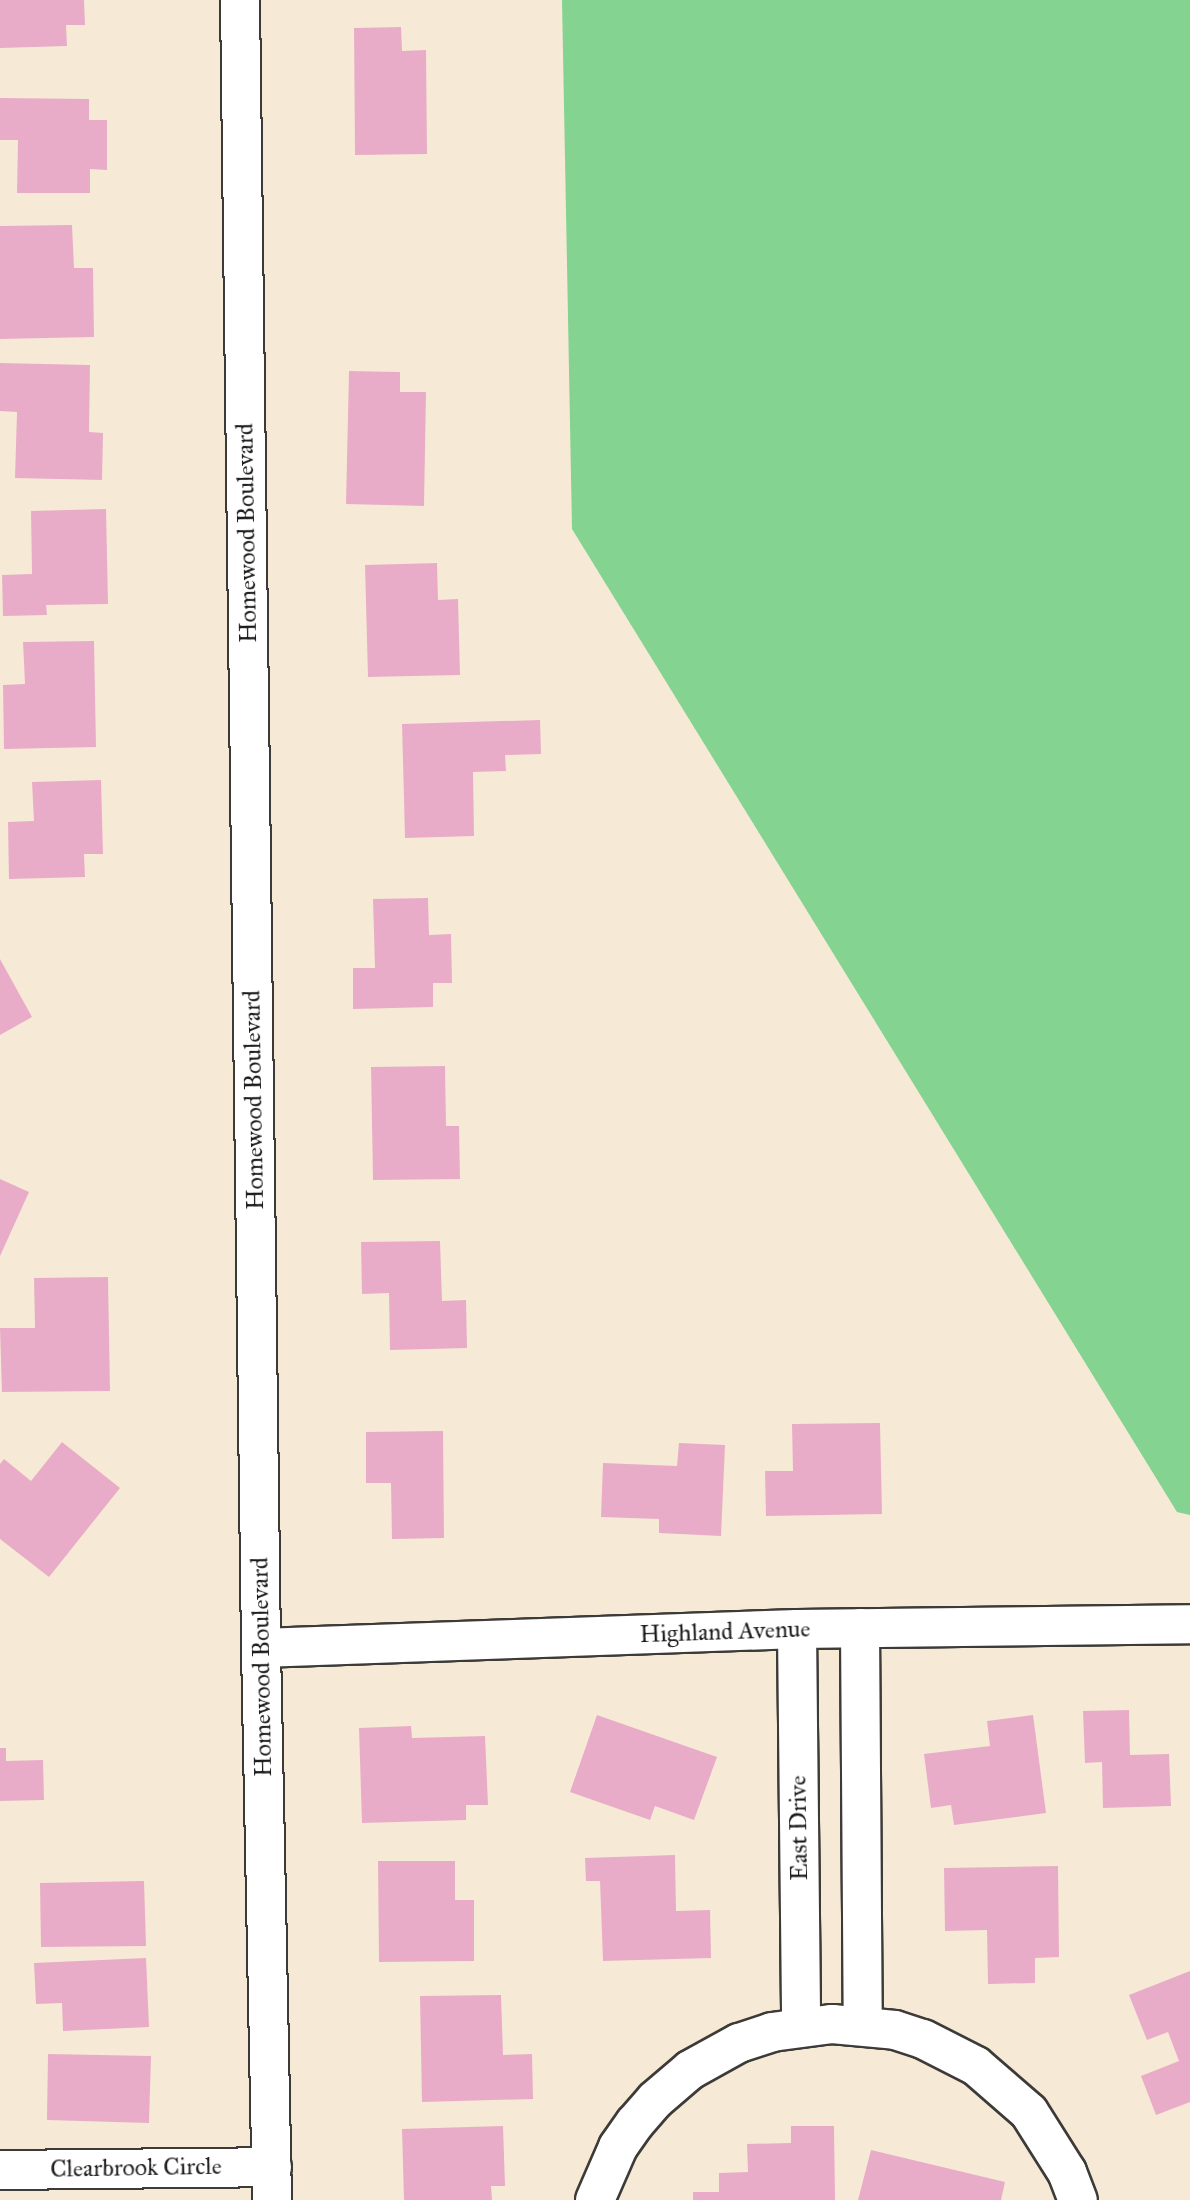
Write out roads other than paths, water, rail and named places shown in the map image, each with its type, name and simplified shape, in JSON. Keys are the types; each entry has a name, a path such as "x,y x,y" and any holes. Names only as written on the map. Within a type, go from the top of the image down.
{"street":[{"name":"Homewood Boulevard","path":"240,0 261,1648 272,2183"},
{"name":"Highland Avenue","path":"261,1648 797,1629 1190,1624"},
{"path":"832,2025 860,1628"},
{"name":"East Drive","path":"797,1629 832,2025"},
{"path":"595,2200 618,2147 635,2123 670,2086 690,2070 739,2043 832,2025 895,2030 950,2051 1007,2090 1046,2135 1067,2172 1078,2200"},
{"name":"Clearbrook Circle","path":"0,2171 272,2183"}]}
